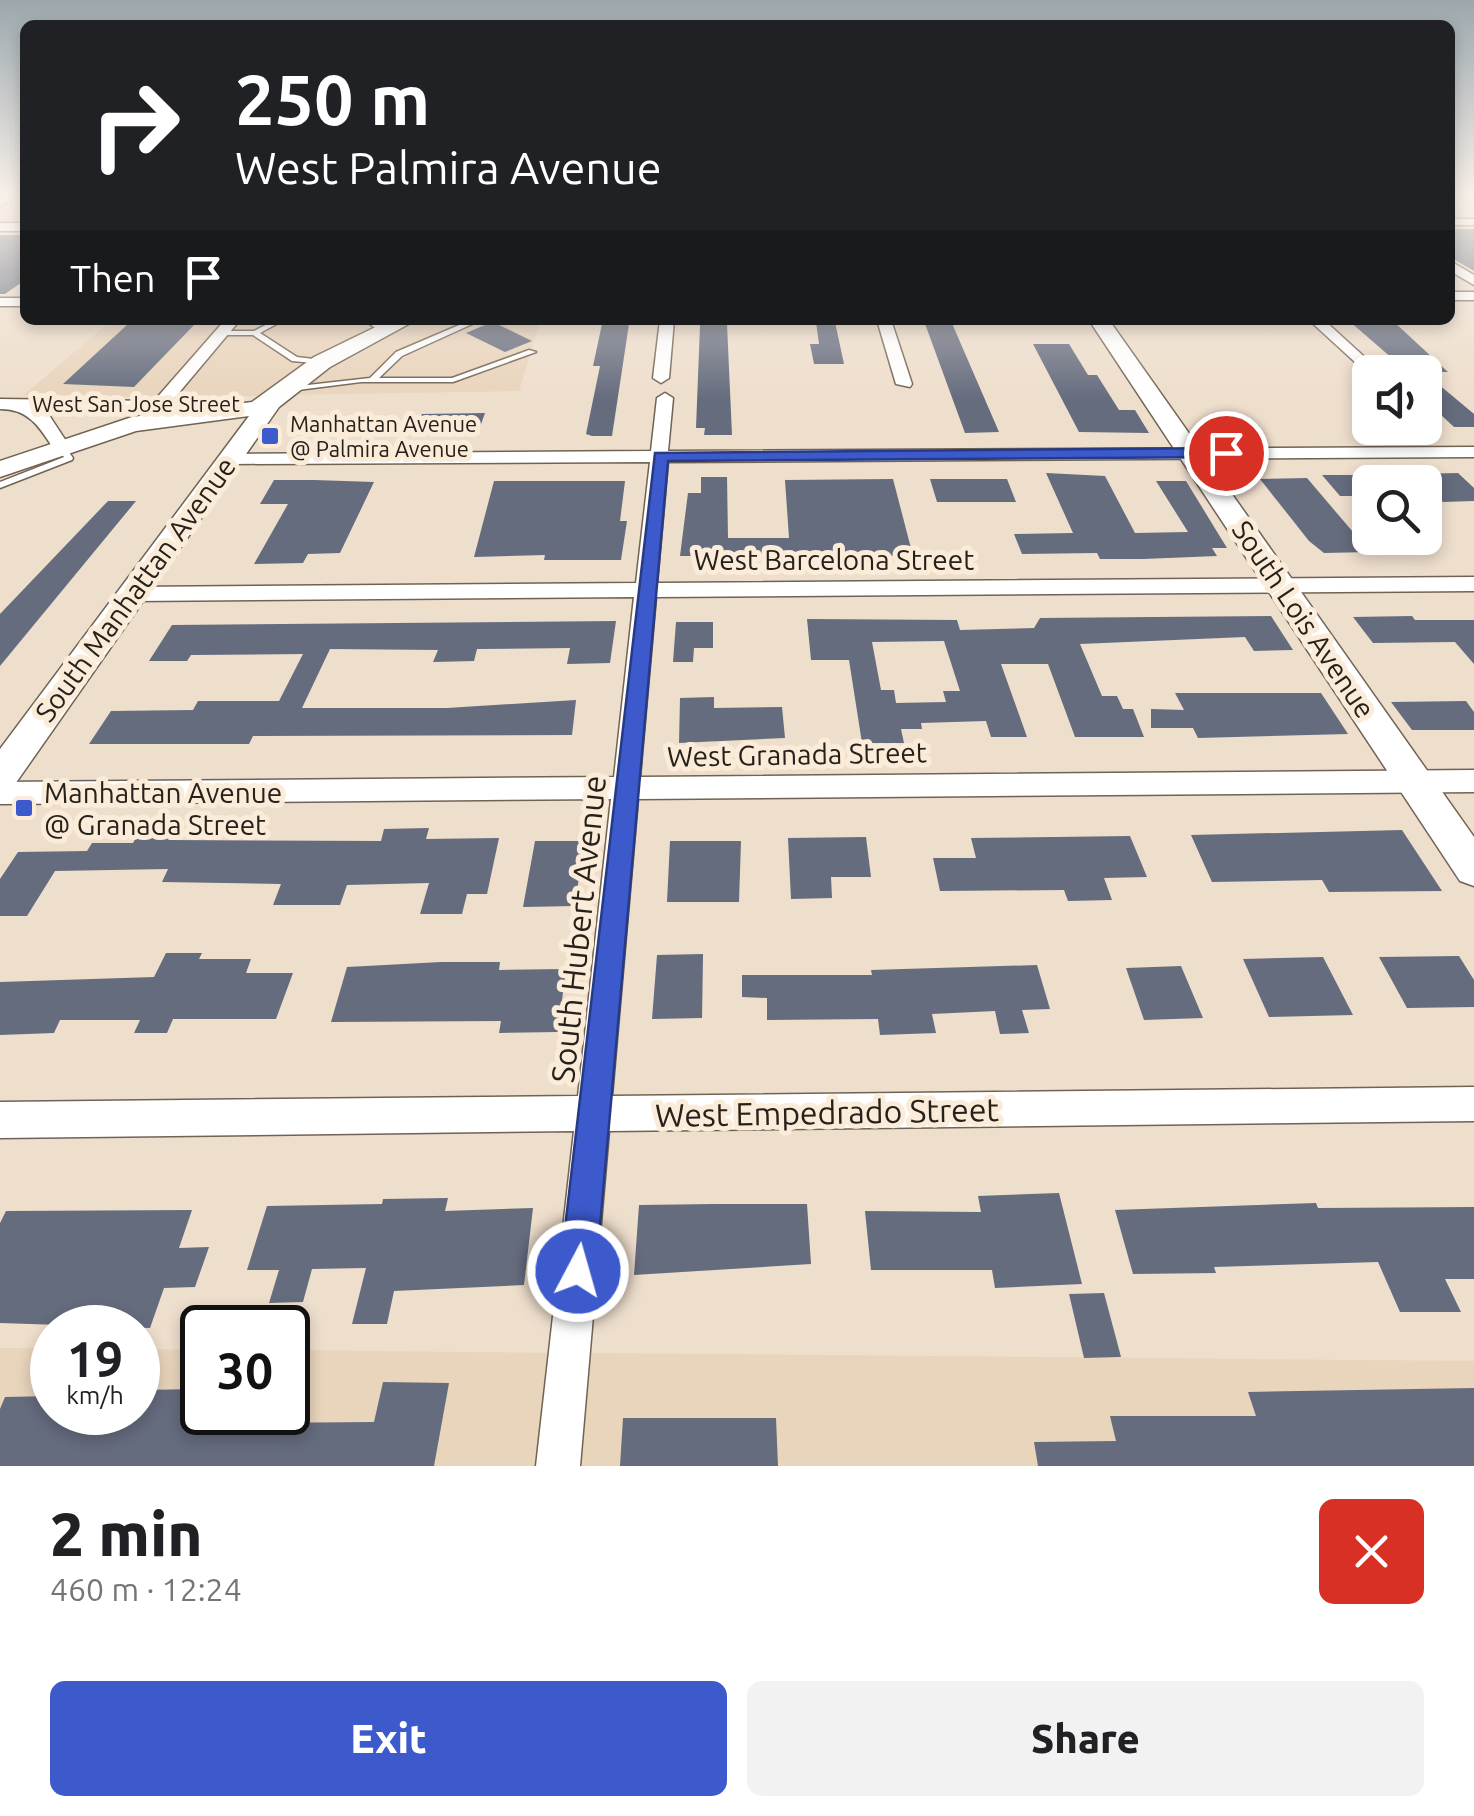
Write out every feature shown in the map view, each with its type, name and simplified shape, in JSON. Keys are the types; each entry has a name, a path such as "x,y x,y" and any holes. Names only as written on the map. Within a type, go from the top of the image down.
{"street":[{"path":"150,410 229,325"},
{"path":"0,446 54,438 150,410 240,412 277,397 376,325"},
{"name":"South Hubert Avenue","path":"558,1466 661,456 667,325"},
{"path":"886,325 904,384"},
{"name":"South Lois Avenue","path":"1102,325 1474,869"},
{"path":"1322,325 1355,355"},
{"name":"South Manhattan Avenue","path":"0,777 277,397"},
{"path":"8,404 34,410 54,438"},
{"name":"West San Jose Street","path":"8,404 150,410"},
{"path":"150,410 218,427 236,450 661,456 1474,452"},
{"path":"0,469 54,438"},
{"name":"West Barcelona Street","path":"134,594 1474,584"},
{"name":"West Granada Street","path":"0,793 1474,781"},
{"name":"West Empedrado Street","path":"0,1120 1474,1104"}],"lane":[{"path":"221,334 255,334 271,325"},
{"path":"372,380 399,354 465,325"},
{"path":"255,334 294,358 361,380"},
{"path":"277,397 361,380 453,380 532,352"},
{"path":"0,484 69,458 54,438"}],"shaded area":[{"path":"106,325 222,325 157,397 24,395"},
{"path":"236,325 382,325 309,360 261,396 173,397"},
{"path":"405,325 539,325 519,391 280,395 304,375"},
{"path":"0,1348 30,1348 30,1435 160,1435 160,1349 180,1350 180,1435 310,1435 310,1350 548,1353 535,1466 0,1466"},
{"path":"591,1353 1474,1361 1474,1466 581,1466"}],"building":[{"path":"0,262 20,262 20,284 0,294"},
{"path":"1459,262 1474,262 1474,271"},
{"path":"127,325 194,325 134,387 63,384"},
{"path":"485,325 498,325 532,341 505,352 466,333"},
{"path":"602,325 629,325 612,436 586,434 600,366 593,366"},
{"path":"700,325 727,325 732,435 704,435 705,428 696,428"},
{"path":"816,325 836,325 844,364 814,364 810,344 819,344"},
{"path":"925,325 953,325 999,432 965,433"},
{"path":"1354,325 1397,325 1430,355 1388,355"},
{"path":"1033,344 1069,344 1088,375 1097,375 1119,410 1135,410 1149,433 1079,432"},
{"path":"1442,387 1474,414 1474,427 1454,427 1442,416"},
{"path":"485,413 478,433 412,435 422,414"},
{"path":"1046,473 1105,476 1135,533 1188,532 1156,481 1186,481 1227,548 1212,548 1217,556 1143,559 1100,559 1097,553 1022,554 1014,534 1073,533"},
{"path":"1442,473 1458,473 1474,488 1474,501 1443,502"},
{"path":"1322,475 1352,475 1352,496 1340,496"},
{"path":"701,477 727,477 728,538 789,538 785,480 893,479 913,556 680,556 688,493 701,493"},
{"path":"1307,478 1352,531 1352,552 1324,553 1309,541 1260,479"},
{"path":"930,479 1007,479 1016,502 937,502"},
{"path":"274,480 374,482 340,553 308,554 303,563 254,564 288,504 260,504"},
{"path":"494,481 625,481 620,521 627,521 621,560 544,560 545,555 474,557"},
{"path":"108,501 136,501 0,666 0,614"},
{"path":"1271,616 1293,650 1254,651 1245,637 1080,644 1102,696 1117,696 1123,709 1133,709 1144,737 1075,737 1048,664 1001,664 1027,737 991,737 986,721 921,723 922,729 901,729 904,743 862,743 849,660 811,660 807,619 957,620 960,630 1034,628 1040,618","holes":["944,641 960,691 943,691 946,702 896,703 894,690 881,690 872,642"]},
{"path":"1412,616 1415,620 1474,620 1474,664 1455,642 1373,643 1353,617"},
{"path":"616,621 610,663 567,664 570,648 477,649 474,661 433,662 438,650 330,649 302,708 447,708 576,700 572,735 253,736 249,744 89,744 111,711 193,710 198,701 279,701 303,654 191,655 187,661 149,661 172,625"},
{"path":"676,622 713,622 713,648 694,648 693,662 673,662"},
{"path":"1175,693 1321,693 1348,734 1198,738 1193,728 1151,728 1151,709 1184,710"},
{"path":"714,697 714,708 782,707 785,738 679,743 680,698"},
{"path":"1466,701 1474,712 1474,730 1412,730 1391,702"},
{"path":"429,828 426,839 499,838 487,894 467,894 462,914 420,914 429,883 347,885 340,905 273,905 281,884 162,882 168,869 55,871 27,916 0,916 0,879 18,852 87,851 92,843 133,843 138,834 172,833 168,840 381,841 384,829"},
{"path":"1402,830 1442,891 1329,892 1322,880 1212,882 1191,835"},
{"path":"1130,836 1147,877 1104,878 1112,900 1068,901 1064,890 940,891 933,858 976,858 971,838"},
{"path":"866,837 871,877 831,877 832,898 791,899 788,838"},
{"path":"535,841 584,841 575,906 523,907"},
{"path":"670,841 741,841 739,902 667,902"},
{"path":"166,953 202,953 199,959 251,959 246,973 293,973 276,1019 173,1019 167,1033 134,1033 140,1020 60,1020 54,1033 0,1035 0,982 154,977"},
{"path":"703,954 702,1018 652,1019 657,955"},
{"path":"1459,956 1474,980 1474,1007 1407,1008 1379,957"},
{"path":"1323,957 1353,1015 1269,1017 1243,959"},
{"path":"500,962 499,970 566,969 558,1032 499,1033 501,1021 331,1022 347,967"},
{"path":"1037,965 1050,1009 1022,1010 1029,1033 1000,1034 995,1011 932,1014 936,1033 880,1035 878,1019 767,1020 767,998 742,997 742,975 872,975 871,970"},
{"path":"1181,966 1203,1018 1144,1020 1126,968"},
{"path":"1059,1193 1082,1284 995,1288 992,1270 871,1270 865,1211 981,1212 978,1196"},
{"path":"448,1198 445,1211 533,1208 524,1285 394,1291 387,1324 352,1324 366,1268 312,1269 303,1302 269,1303 279,1270 247,1270 267,1206 382,1204 383,1199"},
{"path":"1316,1203 1318,1208 1474,1207 1474,1279 1445,1279 1461,1312 1400,1312 1378,1262 1214,1267 1216,1273 1133,1274 1115,1210"},
{"path":"807,1204 811,1264 634,1275 639,1205"},
{"path":"192,1210 179,1248 209,1247 195,1287 164,1288 158,1305 30,1305 30,1324 0,1323 0,1223 6,1211"},
{"path":"1104,1293 1121,1357 1084,1358 1069,1294"},
{"path":"383,1382 449,1383 434,1466 0,1466 0,1409 5,1397 30,1396 30,1435 160,1435 160,1390 180,1389 180,1435 310,1435 310,1423 374,1422"},
{"path":"1474,1388 1474,1466 1038,1466 1034,1442 1116,1441 1110,1416 1256,1416 1248,1392"},
{"path":"623,1418 776,1418 778,1466 620,1466"}],"place":[{"name":"Manhattan Avenue @ Palmira Avenue","path":"270,436"},
{"name":"Manhattan Avenue @ Granada Street","path":"24,808"}],"route":[{"path":"578,1271 661,456 1226,453"}]}
